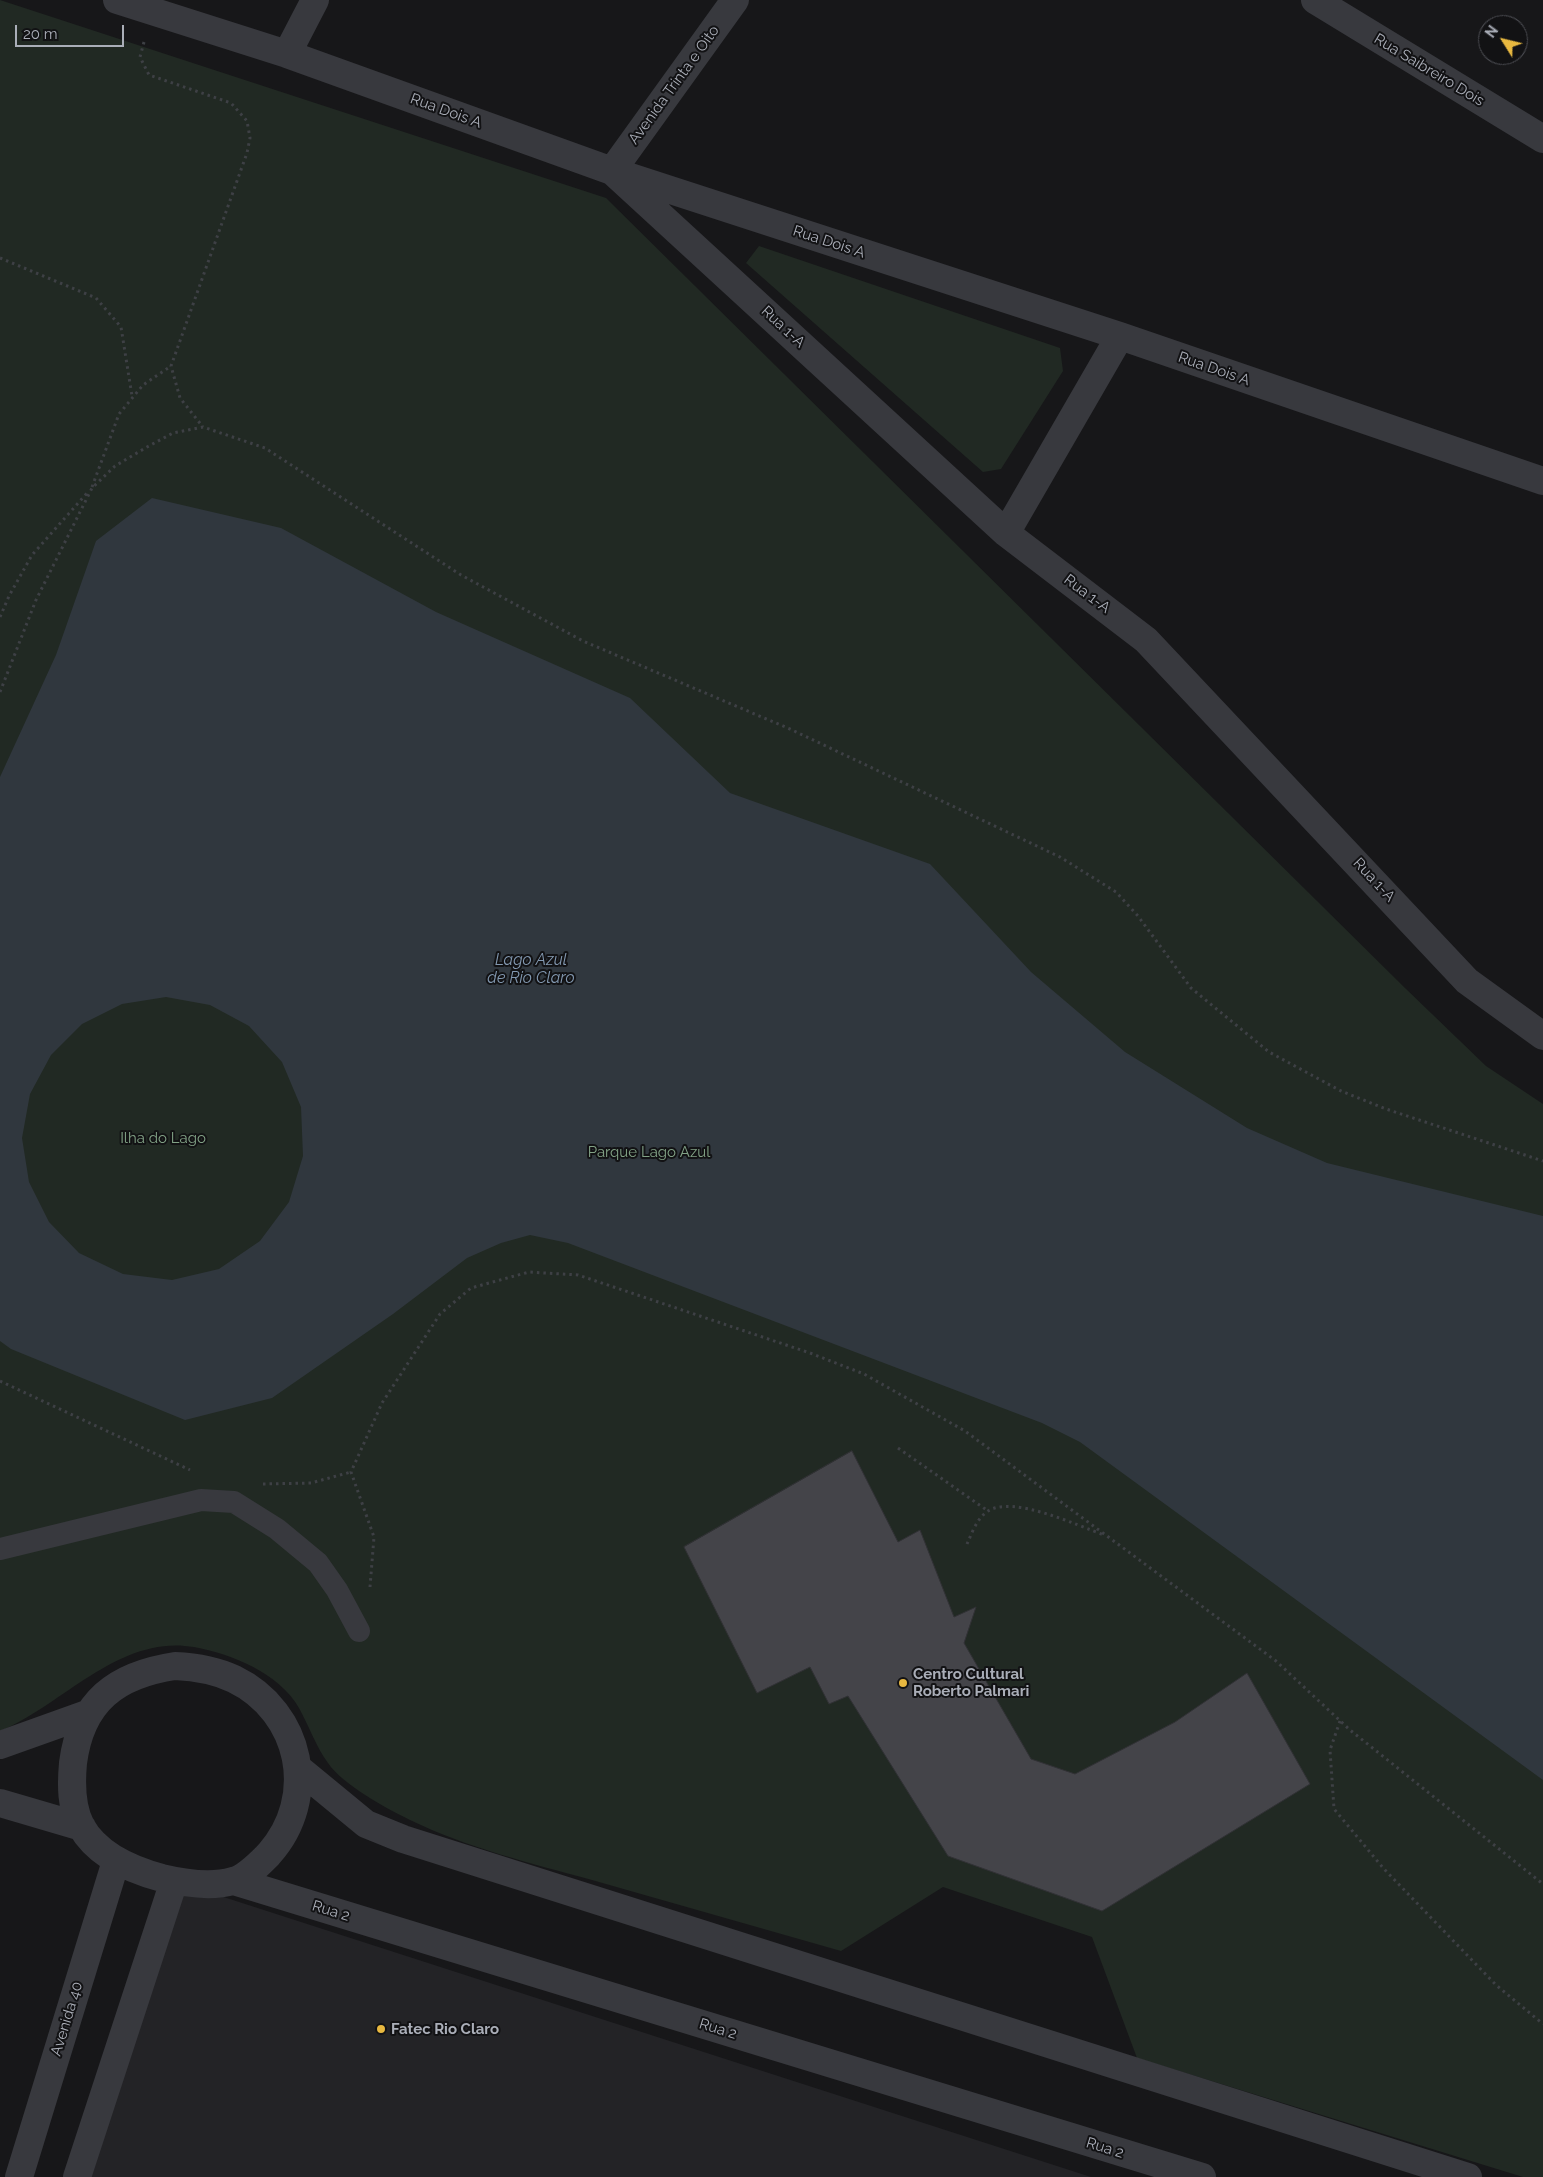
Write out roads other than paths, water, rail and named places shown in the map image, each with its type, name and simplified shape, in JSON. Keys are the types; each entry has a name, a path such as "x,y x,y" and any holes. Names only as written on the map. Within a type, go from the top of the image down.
{"street":[{"name":"Rua Dois A","path":"116,0 287,54 612,171 1120,336 1543,481"},
{"path":"287,54 315,0"},
{"name":"Avenida Trinta e Oito","path":"612,171 735,0"},
{"name":"Rua Saibreiro Dois","path":"1315,0 1543,139"},
{"name":"Rua 1-A","path":"612,171 1006,533 1146,640 1467,980 1543,1036"},
{"path":"1006,533 1120,336"},
{"path":"175,1666 196,1667 215,1672 240,1683 268,1703 290,1737 298,1768 298,1795 286,1830 264,1859 234,1881 204,1883 174,1881 144,1873 116,1861 92,1841 82,1828 75,1811 72,1791 77,1743 87,1714 101,1696 135,1675 175,1666"},
{"path":"0,1746 87,1714"},
{"path":"298,1768 366,1824 402,1839 1468,2177"},
{"path":"0,1803 82,1828"},
{"name":"Avenida 40","path":"19,2177 116,1861"},
{"path":"77,2177 174,1881"},
{"name":"Rua 2","path":"234,1881 1202,2177"}],"lane":[{"path":"0,1549 201,1500 234,1502 277,1529 318,1563 337,1590 359,1631"}],"water":[{"name":"Lago Azul de Rio Claro","path":"152,498 281,528 436,612 630,698 730,793 930,864 1031,972 1125,1052 1247,1128 1327,1163 1543,1216 1543,1780 1080,1442 1042,1423 568,1243 530,1235 501,1243 467,1258 393,1314 272,1398 185,1420 11,1349 0,1341 0,777 56,655 96,541","holes":["166,997 210,1005 249,1026 282,1062 301,1107 303,1156 289,1202 260,1241 219,1269 172,1280 123,1274 79,1253 49,1222 29,1182 22,1138 30,1094 51,1055 82,1024 122,1004"]}],"place":[{"name":"Centro Cultural Roberto Palmari","path":"903,1683"},
{"name":"Fatec Rio Claro","path":"381,2029"}],"park label":[{"name":"Ilha do Lago","path":"163,1138"},
{"name":"Parque Lago Azul","path":"649,1152"}]}
